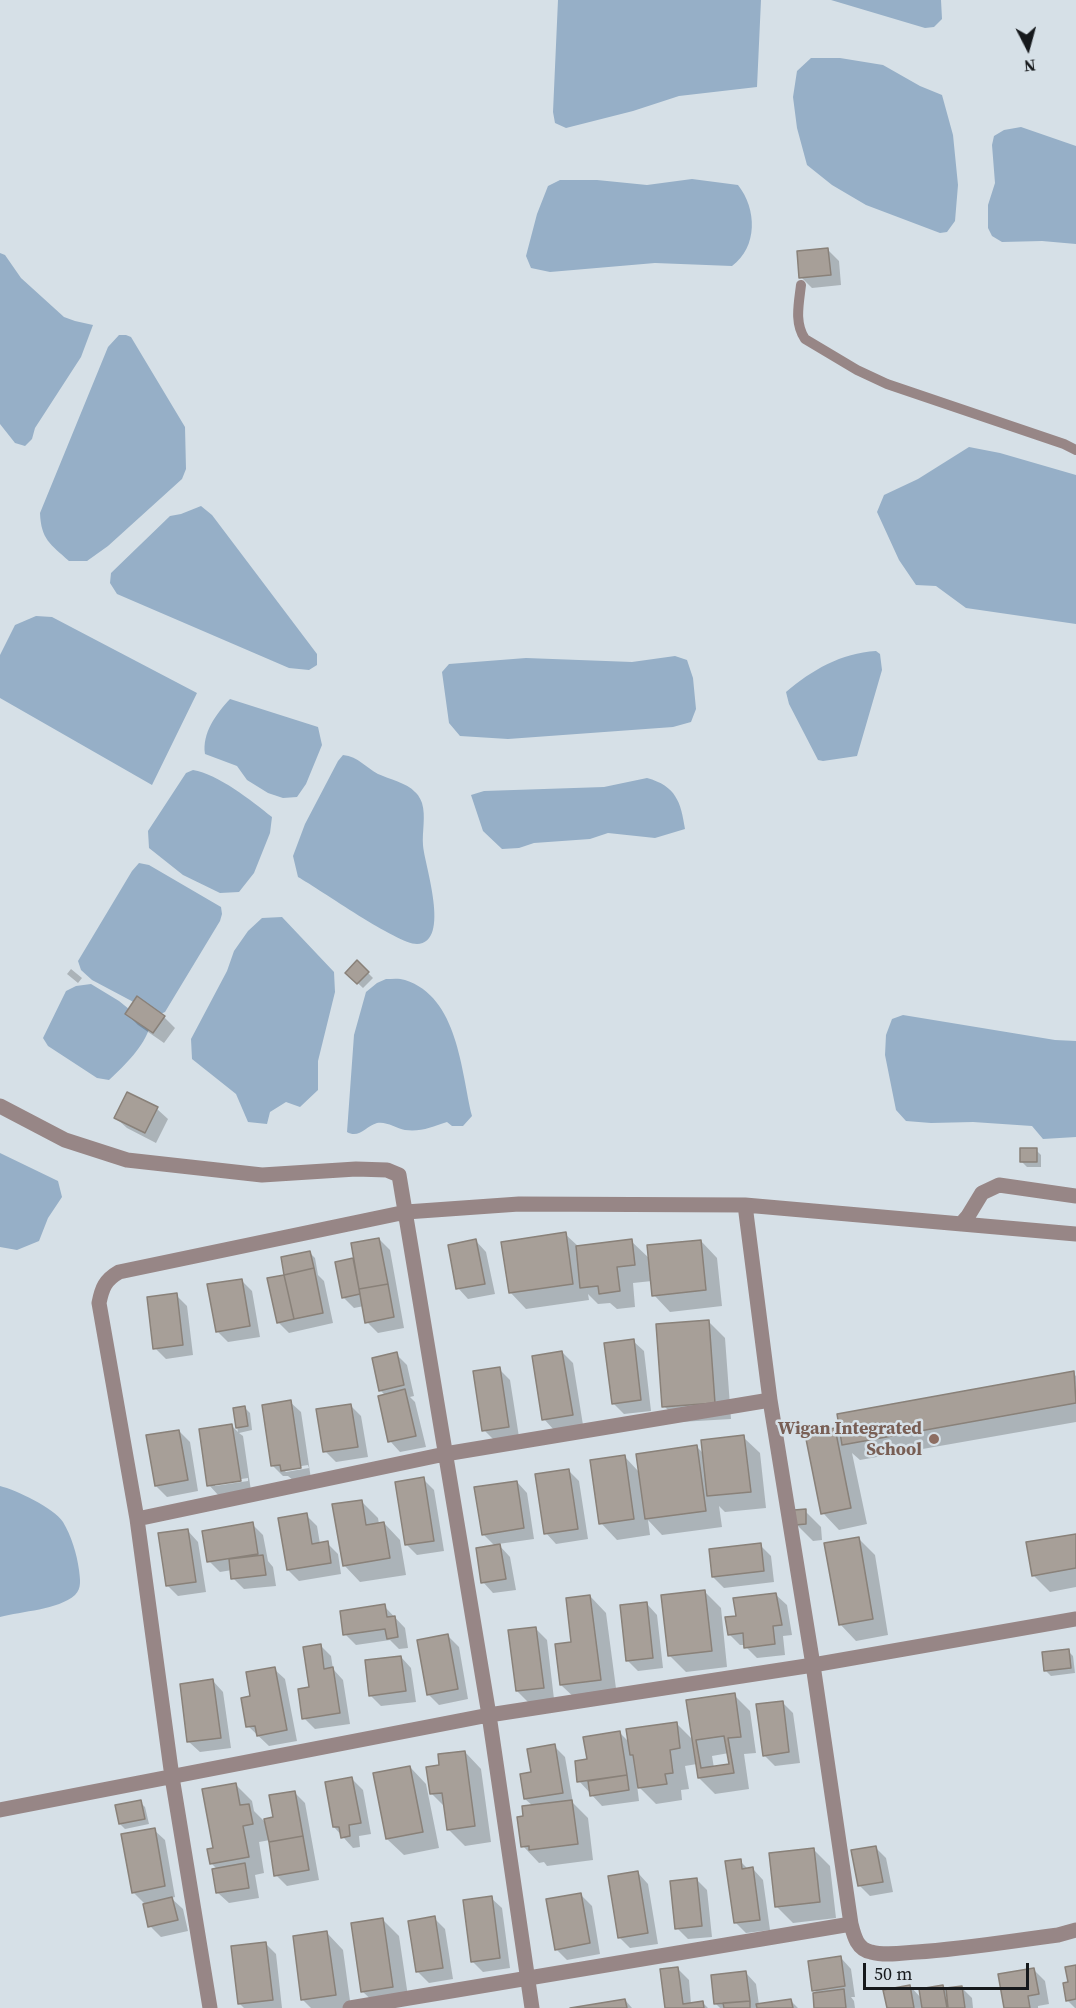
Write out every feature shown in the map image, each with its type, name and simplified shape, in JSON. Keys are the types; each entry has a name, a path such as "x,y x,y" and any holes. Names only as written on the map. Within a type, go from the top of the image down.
{"street":[{"path":"0,1106 65,1140 127,1160 262,1174 356,1169 387,1170 399,1175 489,1715 532,2008"},
{"path":"961,1224 982,1193 999,1185 1076,1196"},
{"path":"210,2008 172,1777 137,1519 99,1303 101,1289 108,1279 119,1272 406,1212 519,1204 744,1205 1076,1234"},
{"path":"744,1205 770,1400 855,1938 861,1947 870,1952 889,1954 940,1951 1058,1935 1076,1930"},
{"path":"137,1519 445,1454 770,1400"},
{"path":"0,1810 489,1715 813,1665 1076,1619"},
{"path":"350,2008 851,1924"}],"lane":[{"path":"801,285 798,317 805,339 857,370 887,384 1076,450"}],"water":[{"path":"558,0 761,0 757,87 679,96 633,111 566,128 555,123 553,112"},
{"path":"831,0 941,0 942,19 934,27 925,28"},
{"path":"811,58 840,58 883,65 920,86 942,95 953,135 958,185 955,221 947,232 940,233 866,205 832,185 807,165 797,128 793,97 797,71"},
{"path":"1021,127 1076,146 1076,244 1042,241 1002,242 992,236 988,228 988,205 995,183 992,145 994,136 1004,130"},
{"path":"692,179 738,185 749,205 752,227 747,249 732,266 655,263 550,272 531,268 526,256 537,214 548,186 560,180 597,180 647,185"},
{"path":"0,253 5,255 21,278 64,317 93,325 81,357 35,428 32,439 25,446 15,443 0,424"},
{"path":"119,335 131,337 185,427 186,469 182,479 108,546 87,561 69,561 48,540 42,529 40,513 108,347"},
{"path":"969,447 1000,453 1076,475 1076,624 966,608 936,586 916,585 899,560 877,512 884,495 918,479"},
{"path":"201,506 212,515 317,654 317,665 309,670 289,668 117,594 110,583 111,573 170,516"},
{"path":"36,616 52,617 197,693 152,785 0,698 0,655 15,625"},
{"path":"876,651 880,654 882,670 857,756 818,760 789,704 786,692 828,664 851,655"},
{"path":"675,656 687,660 693,678 696,709 691,722 673,727 508,739 460,736 449,723 442,672 449,664 526,658 632,662"},
{"path":"230,699 318,727 322,745 306,784 297,797 283,798 268,793 247,780 237,766 205,754 208,731 215,717"},
{"path":"343,755 353,758 378,774 407,786 421,800 424,813 423,845 435,917 433,931 427,940 417,944 407,942 298,877 293,856 305,824"},
{"path":"193,770 224,782 272,817 270,833 254,873 239,892 220,893 183,875 149,848 148,831 186,773"},
{"path":"647,778 665,786 675,796 685,829 655,838 608,833 590,839 534,843 519,848 502,849 483,831 471,795 484,791 604,787"},
{"path":"139,863 149,865 221,907 222,914 165,1012 158,1015 92,980 81,970 78,961"},
{"path":"282,917 334,972 335,992 318,1061 318,1090 300,1107 286,1102 270,1112 267,1124 248,1122 236,1094 192,1059 191,1039 227,971 234,951 248,931 262,918"},
{"path":"386,979 403,979 423,989 447,1018 460,1057 472,1116 463,1126 452,1126 447,1122 426,1129 405,1130 377,1123 359,1133 347,1132 354,1035 366,992"},
{"path":"91,984 119,1001 150,1026 139,1048 109,1080 97,1078 48,1046 43,1038 66,991 76,986"},
{"path":"903,1015 1055,1040 1076,1041 1076,1137 1043,1139 1032,1126 906,1121 896,1110 885,1055 886,1035 892,1019"},
{"path":"0,1153 58,1181 62,1197 48,1218 39,1241 17,1250 0,1247"},
{"path":"0,1486 34,1500 52,1511 63,1522 75,1551 80,1580 77,1592 68,1600 50,1607 0,1617"}],"building":[{"path":"828,248 831,275 799,278 797,251"},
{"path":"357,960 369,972 357,984 345,973"},
{"path":"137,996 165,1016 153,1033 125,1014"},
{"path":"127,1092 158,1107 145,1133 114,1118"},
{"path":"1020,1148 1037,1148 1037,1162 1020,1162"},
{"path":"566,1232 573,1284 509,1293 501,1242"},
{"path":"379,1238 388,1284 359,1289 351,1243"},
{"path":"476,1239 485,1284 456,1289 448,1245"},
{"path":"632,1239 635,1265 617,1267 620,1291 599,1294 598,1286 580,1288 576,1246"},
{"path":"701,1240 706,1290 652,1296 647,1245"},
{"path":"310,1251 314,1268 284,1275 281,1257"},
{"path":"353,1258 360,1294 342,1298 335,1262"},
{"path":"314,1268 323,1313 294,1319 284,1275"},
{"path":"284,1275 294,1319 277,1323 267,1278"},
{"path":"242,1279 250,1326 216,1332 207,1284"},
{"path":"388,1284 394,1317 365,1323 359,1289"},
{"path":"177,1293 183,1345 153,1349 147,1297"},
{"path":"709,1320 715,1403 662,1407 656,1324"},
{"path":"634,1339 641,1400 612,1404 604,1343"},
{"path":"562,1351 573,1415 542,1420 532,1356"},
{"path":"397,1352 404,1385 379,1391 372,1358"},
{"path":"500,1367 509,1427 482,1431 473,1371"},
{"path":"1074,1371 1076,1403 842,1445 837,1414"},
{"path":"405,1389 416,1436 388,1442 378,1396"},
{"path":"291,1400 301,1468 281,1471 280,1465 271,1466 262,1405"},
{"path":"351,1404 358,1447 323,1452 316,1409"},
{"path":"245,1406 248,1426 236,1428 233,1408"},
{"path":"232,1424 241,1481 207,1486 199,1429"},
{"path":"835,1428 851,1508 821,1514 805,1434"},
{"path":"179,1430 188,1480 155,1486 146,1435"},
{"path":"744,1435 751,1492 707,1496 701,1440"},
{"path":"697,1445 706,1511 645,1519 636,1454"},
{"path":"625,1455 634,1519 599,1524 590,1460"},
{"path":"569,1469 578,1529 544,1534 535,1474"},
{"path":"424,1477 434,1541 405,1545 395,1482"},
{"path":"517,1481 524,1528 482,1535 474,1487"},
{"path":"362,1500 366,1525 384,1522 390,1558 343,1566 332,1504"},
{"path":"806,1509 806,1524 795,1525 794,1510"},
{"path":"307,1513 312,1544 328,1541 331,1563 287,1570 278,1518"},
{"path":"253,1522 258,1554 207,1562 202,1531"},
{"path":"188,1529 196,1582 166,1586 158,1533"},
{"path":"1076,1534 1076,1568 1032,1576 1026,1542"},
{"path":"859,1537 873,1619 839,1625 824,1543"},
{"path":"761,1543 764,1571 712,1577 709,1549"},
{"path":"500,1544 506,1579 481,1583 476,1548"},
{"path":"263,1555 266,1575 231,1579 229,1559"},
{"path":"705,1590 712,1651 668,1656 661,1595"},
{"path":"776,1593 782,1625 773,1626 775,1644 744,1648 743,1633 728,1635 725,1617 736,1616 733,1598"},
{"path":"590,1595 601,1680 560,1685 555,1644 571,1642 566,1598"},
{"path":"647,1602 653,1658 626,1661 620,1605"},
{"path":"385,1604 387,1617 395,1616 398,1637 387,1639 385,1629 343,1635 340,1611"},
{"path":"536,1627 544,1688 516,1691 508,1630"},
{"path":"448,1634 458,1689 427,1695 417,1640"},
{"path":"321,1644 324,1669 333,1667 340,1713 302,1719 298,1689 309,1687 303,1647"},
{"path":"1069,1649 1071,1668 1044,1671 1042,1652"},
{"path":"401,1656 406,1691 369,1696 365,1660"},
{"path":"275,1667 287,1730 257,1736 255,1726 246,1727 241,1698 250,1696 246,1672"},
{"path":"213,1679 221,1738 187,1742 180,1684"},
{"path":"735,1693 741,1737 728,1738 734,1773 698,1778 686,1700","holes":["724,1736 729,1764 701,1768 696,1740"]},
{"path":"783,1701 789,1752 763,1756 756,1704"},
{"path":"677,1722 680,1748 670,1750 673,1773 665,1774 667,1784 638,1788 626,1729"},
{"path":"620,1731 627,1775 577,1782 575,1761 587,1759 583,1737"},
{"path":"555,1744 563,1793 524,1799 520,1774 531,1772 527,1749"},
{"path":"465,1751 475,1826 447,1830 442,1793 430,1794 426,1767 439,1765 438,1754"},
{"path":"410,1766 423,1832 386,1839 373,1773"},
{"path":"627,1775 629,1790 590,1796 588,1781"},
{"path":"352,1777 361,1823 349,1825 350,1836 341,1838 339,1827 333,1827 325,1782"},
{"path":"236,1783 240,1805 249,1804 253,1824 243,1826 249,1857 210,1864 207,1849 213,1848 202,1789"},
{"path":"295,1791 303,1836 269,1842 264,1819 273,1817 269,1795"},
{"path":"141,1800 145,1819 119,1824 115,1805"},
{"path":"572,1800 578,1844 529,1850 529,1846 521,1847 517,1817 523,1816 522,1806"},
{"path":"155,1828 165,1886 132,1893 121,1834"},
{"path":"303,1836 309,1870 274,1876 269,1842"},
{"path":"876,1846 883,1882 858,1886 851,1850"},
{"path":"814,1848 820,1902 775,1907 769,1853"},
{"path":"741,1859 742,1869 753,1867 760,1920 734,1923 725,1861"},
{"path":"245,1863 249,1888 216,1893 212,1869"},
{"path":"638,1871 648,1933 618,1938 608,1876"},
{"path":"697,1878 702,1926 675,1929 670,1881"},
{"path":"581,1893 590,1943 555,1950 546,1899"},
{"path":"492,1896 500,1958 471,1962 463,1900"},
{"path":"172,1897 178,1920 148,1927 143,1904"},
{"path":"435,1916 443,1968 416,1972 408,1921"},
{"path":"383,1918 393,1987 361,1992 351,1923"},
{"path":"327,1931 336,1995 301,2000 293,1936"},
{"path":"266,1942 273,2000 238,2004 231,1946"},
{"path":"841,1956 845,1986 812,1991 808,1961"},
{"path":"1076,1965 1076,1999 1066,2001 1063,1983 1068,1982 1065,1967"},
{"path":"678,1967 683,2004 703,2001 704,2008 665,2008 660,1969"},
{"path":"1034,1968 1039,1994 1028,1996 1030,2008 1004,2008 998,1974"},
{"path":"746,1971 750,2001 714,2004 711,1975"},
{"path":"910,1985 914,2008 887,2008 883,1990"},
{"path":"943,1985 947,2008 922,2008 919,1989"},
{"path":"962,1986 965,2008 948,2008 946,1988"},
{"path":"844,1989 846,2008 814,2008 813,1993"},
{"path":"625,1999 627,2008 570,2008"},
{"path":"791,1999 793,2008 757,2008 756,2004"},
{"path":"750,2001 750,2008 724,2008 723,2003"}],"place":[{"name":"Wigan Integrated School","path":"934,1439"}]}
